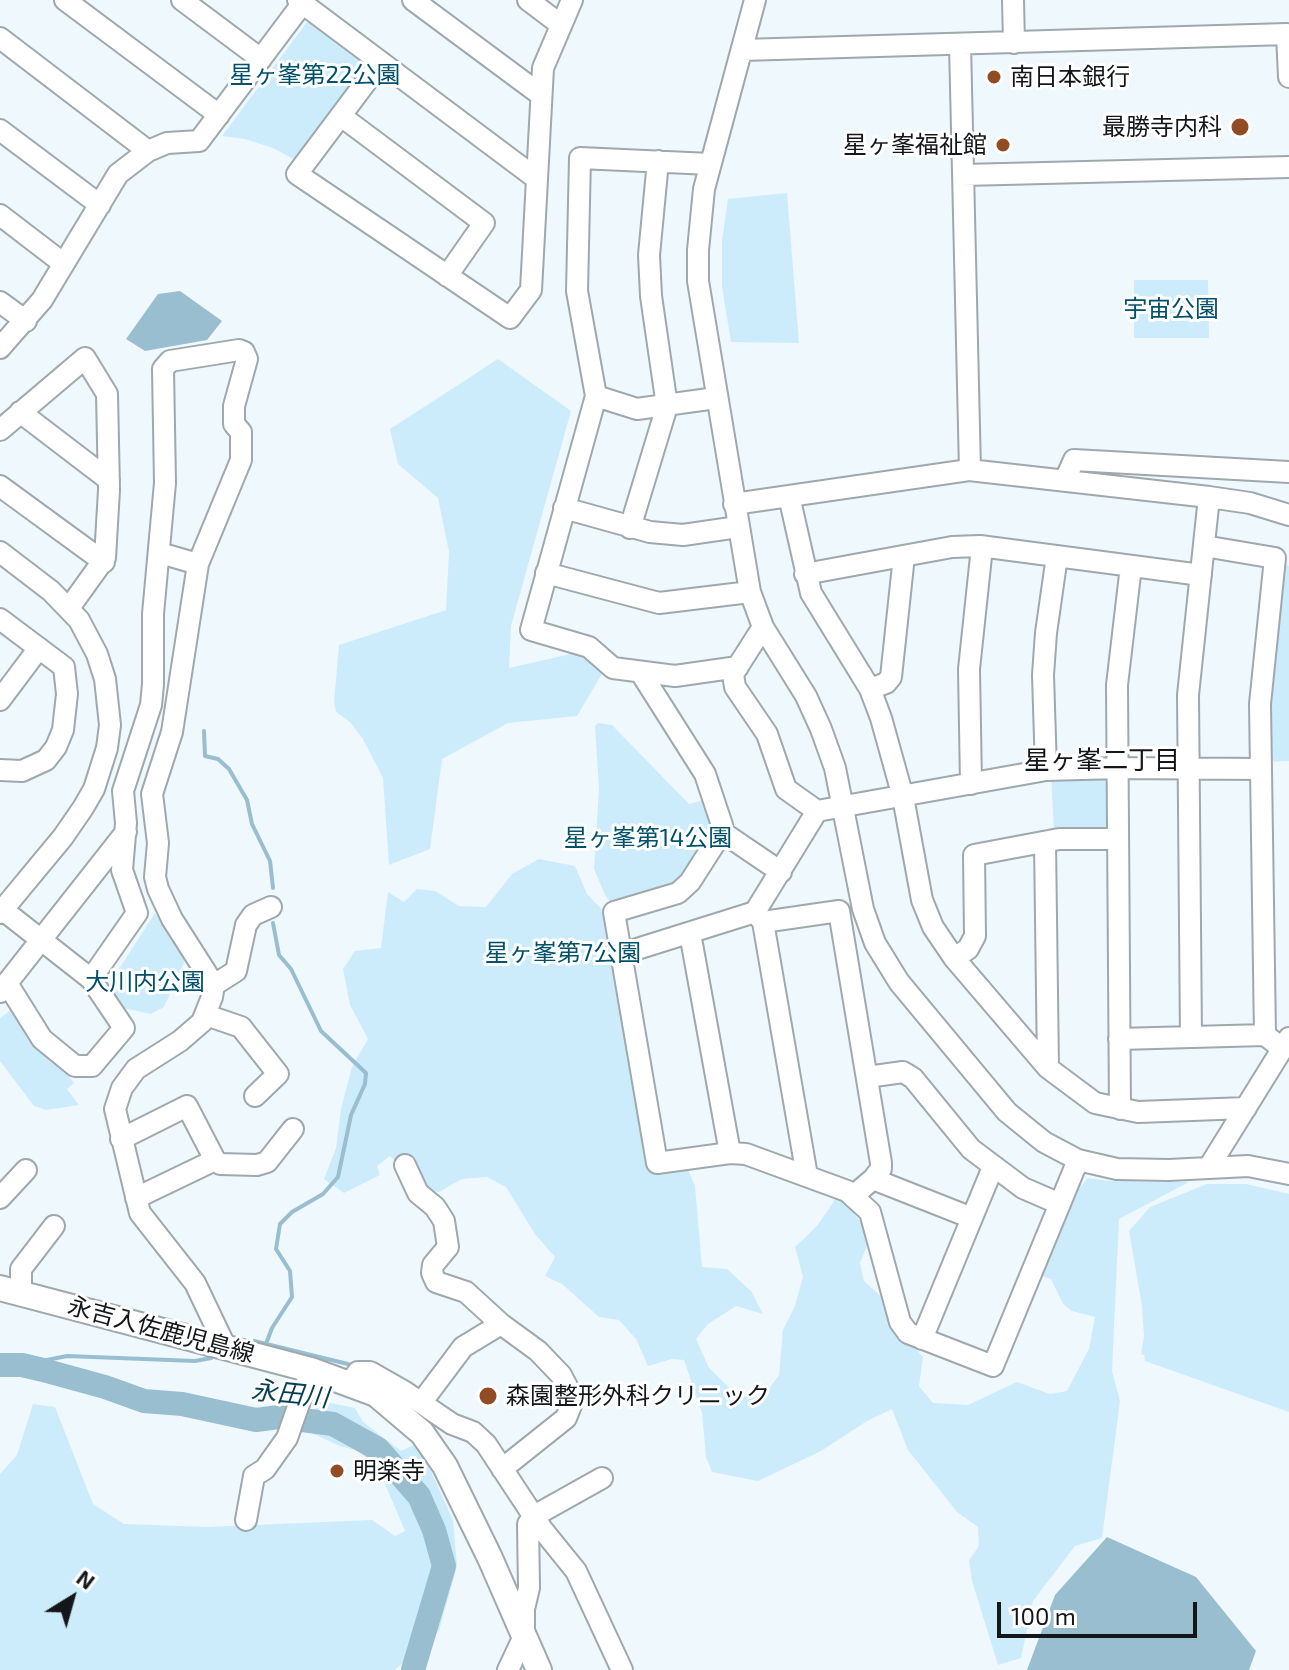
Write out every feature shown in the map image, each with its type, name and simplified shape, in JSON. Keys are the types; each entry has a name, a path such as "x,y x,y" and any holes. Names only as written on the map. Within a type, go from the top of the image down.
{"main road":[{"name":"永吉入佐鹿児島線","path":"10,1290 311,1370 376,1394 422,1433 437,1455 490,1558 539,1670"}],"street":[{"path":"65,0 219,115"},
{"path":"182,0 261,59"},
{"path":"413,0 541,95"},
{"path":"528,0 561,25"},
{"path":"381,62 297,174 510,318 531,290 543,68 572,0"},
{"path":"755,0 710,164 700,218 698,281 750,592 763,627 806,696 835,768 869,929 875,943 899,982 1007,1112 1044,1142 1078,1160 1117,1169 1248,1166 1289,1174"},
{"path":"1013,0 1014,43"},
{"path":"0,348 42,300 118,174 148,151 167,143 199,141 302,1 537,179"},
{"path":"742,50 1287,34 1289,77"},
{"path":"0,38 148,151"},
{"path":"960,44 970,470"},
{"path":"341,116 484,223 447,276"},
{"path":"0,130 100,205"},
{"path":"710,164 580,158 577,291 596,396 531,630 589,647 613,668 675,676 738,667"},
{"path":"630,528 667,406 651,296 649,255 658,161"},
{"path":"963,175 1289,167"},
{"path":"0,215 64,264"},
{"path":"0,302 26,321"},
{"path":"91,979 137,913 122,870 126,832 123,791 151,705 153,614 165,483 163,369 170,361 239,350 244,352 247,359 234,406 234,424 241,432 241,460 198,564 172,732 152,794 158,843 155,877 158,889 172,919 214,985"},
{"path":"0,430 85,358 107,394 109,480 104,562 69,608"},
{"path":"596,396 637,409 716,398"},
{"path":"20,412 109,480"},
{"path":"1065,480 1074,460 1289,472"},
{"path":"734,504 970,470 1209,497 1250,503 1289,515"},
{"path":"0,486 104,562"},
{"path":"789,496 811,593 870,689 890,743 922,900 933,927 954,958 1048,1068 1095,1103 1138,1112 1246,1108"},
{"path":"1191,1037 1188,695 1209,497"},
{"path":"564,508 630,528 683,535 738,527"},
{"path":"1204,546 1275,558 1261,674 1265,1035"},
{"path":"805,574 952,547 982,547 1201,575"},
{"path":"971,784 969,669 982,547"},
{"path":"0,552 51,591 79,620 97,654 105,679 110,725 107,748 94,789 83,808 1,912 41,940 91,979 124,1028 92,1066 75,1066 42,1039 4,987 41,940 126,832"},
{"path":"160,553 198,564"},
{"path":"870,689 886,683 891,677 904,556"},
{"path":"1046,770 1043,675 1057,556"},
{"path":"1120,1109 1117,685 1131,566"},
{"path":"546,573 659,603 750,592"},
{"path":"0,619 64,667 67,694 63,730 46,760 22,771 0,770"},
{"path":"763,627 733,674 735,687 767,734 786,789 817,811 1046,770 1261,769"},
{"path":"0,700 39,648"},
{"path":"641,673 705,774 722,832 781,872"},
{"path":"807,1176 759,917 817,811"},
{"path":"722,832 690,882 678,893 614,912 657,1163 730,1153 762,1159 847,1191 870,1212 900,1322 908,1333 993,1366 1078,1160"},
{"path":"954,958 968,949 975,936 974,855 1059,839 1116,839"},
{"path":"1045,842 1048,1068"},
{"path":"226,1348 195,1283 140,1213 115,1109 122,1088 136,1069 180,1041 206,1015 214,985 236,971 246,925 253,915 271,907"},
{"path":"621,954 690,933 759,917 839,911 881,1163 881,1169 873,1179 853,1196"},
{"path":"690,933 730,1153"},
{"path":"206,1015 241,1027 278,1074 255,1096"},
{"path":"1119,1039 1265,1035 1286,1044 1209,1167"},
{"path":"867,1077 903,1072 913,1078 971,1149 1023,1188 1060,1204"},
{"path":"121,1139 187,1106 215,1160 220,1164 257,1165 267,1162 293,1129"},
{"path":"136,1198 215,1160"},
{"path":"405,1165 418,1193 435,1207 444,1221 448,1247 433,1265 436,1282 466,1292 501,1324 538,1351 561,1375 571,1394 572,1403 566,1418 502,1469"},
{"path":"922,1339 993,1167"},
{"path":"0,1198 26,1170"},
{"path":"873,1179 972,1218"},
{"path":"10,1290 21,1269 54,1226"},
{"path":"421,1403 463,1347 501,1324"},
{"path":"246,1520 254,1476 265,1469 287,1438 311,1370"},
{"path":"350,1383 358,1372 370,1372 452,1424 473,1432 486,1444 534,1516 576,1571 622,1670"},
{"path":"508,1670 524,1636 524,1609 529,1588 528,1524 534,1516 602,1478"}],"green space":[{"name":"星ヶ峯第22公園","path":"312,20 367,61 367,69 297,161 273,148 222,136 307,22"},
{"path":"787,193 799,343 731,342 722,287 722,240 728,199"},
{"name":"宇宙公園","path":"1134,280 1208,280 1209,338 1134,338"},
{"path":"498,359 571,411 511,626 509,668 575,653 606,667 577,716 508,723 442,759 430,849 389,865 383,778 363,739 350,722 336,712 334,702 339,645 446,610 449,552 438,498 398,464 390,429"},
{"path":"1281,563 1289,566 1289,761 1266,762 1267,681"},
{"name":"星ヶ峯第14公園","path":"598,723 612,725 689,804 704,800 716,829 675,887 616,907 606,897 594,869 599,789 595,726"},
{"path":"1108,772 1111,828 1054,831 1051,774"},
{"name":"星ヶ峯第7公園","path":"539,859 575,866 587,894 608,916 654,1170 688,1170 695,1186 702,1267 727,1269 751,1291 763,1314 736,1306 708,1324 696,1339 709,1368 738,1396 762,1398 779,1375 783,1330 795,1306 803,1277 795,1247 817,1226 838,1195 861,1222 869,1241 860,1263 864,1281 885,1300 890,1321 923,1357 919,1386 933,1403 968,1405 1017,1382 1050,1394 1067,1391 1089,1349 1095,1317 1072,1311 1063,1304 1051,1279 1036,1274 1069,1200 1088,1178 1189,1182 1119,1219 1112,1371 1120,1401 1102,1538 1075,1546 1033,1601 1021,1658 998,1665 972,1581 969,1560 979,1546 978,1527 957,1512 908,1450 892,1409 867,1421 821,1451 758,1481 712,1472 706,1457 702,1413 684,1360 672,1359 648,1366 636,1339 619,1320 599,1317 562,1284 545,1276 555,1257 535,1234 506,1187 487,1177 462,1179 439,1192 428,1191 390,1156 377,1166 380,1175 344,1193 324,1179 336,1148 341,1109 352,1067 368,1039 350,1005 343,969 355,951 381,948 388,892 404,902 417,889 435,891 459,906 486,907 512,874"},
{"name":"大川内公園","path":"155,913 186,958 164,1007 151,1014 123,1008 108,986"},
{"path":"14,1008 74,1083 67,1089 79,1105 46,1110 34,1106 0,1061 0,1018"},
{"path":"1207,1184 1246,1184 1289,1194 1289,1412 1145,1361 1141,1354 1144,1336 1142,1306 1129,1231 1150,1207"},
{"path":"320,1401 355,1408 363,1422 401,1451 418,1443 453,1520 457,1566 439,1631 395,1670 0,1670 0,1474 17,1455 33,1404 55,1407 93,1504 124,1524 208,1527 372,1520 395,1536 405,1531 380,1472 359,1451 309,1432 307,1420"}],"shaded area":[{"path":"180,291 222,321 207,340 145,351 126,339 158,294"},
{"path":"1107,1537 1196,1577 1256,1651 1249,1670 1027,1670 1055,1595"}],"waterway":[{"path":"204,731 205,756 218,759 229,769 247,800 252,824 270,861 273,888"},
{"path":"266,1344 272,1328 292,1297 290,1271 276,1249 280,1224 292,1212 323,1194 338,1177 351,1115 365,1084 366,1073 321,1031 291,969 279,955 273,923"},
{"path":"254,1341 356,1366"},
{"path":"22,1365 67,1356 195,1361 211,1358 216,1353"},
{"name":"永田川","path":"0,1365 22,1365 43,1370 144,1401 182,1404 256,1420 279,1417 333,1424 378,1449 419,1496 434,1530 444,1566 413,1670"}],"place":[{"name":"南日本銀行","path":"994,77"},
{"name":"最勝寺内科","path":"1240,127"},
{"name":"星ヶ峯福祉館","path":"1003,145"},
{"name":"森園整形外科クリニック","path":"488,1396"},
{"name":"明楽寺","path":"337,1471"}],"district":[{"name":"星ヶ峯二丁目","path":"1102,760"}]}
